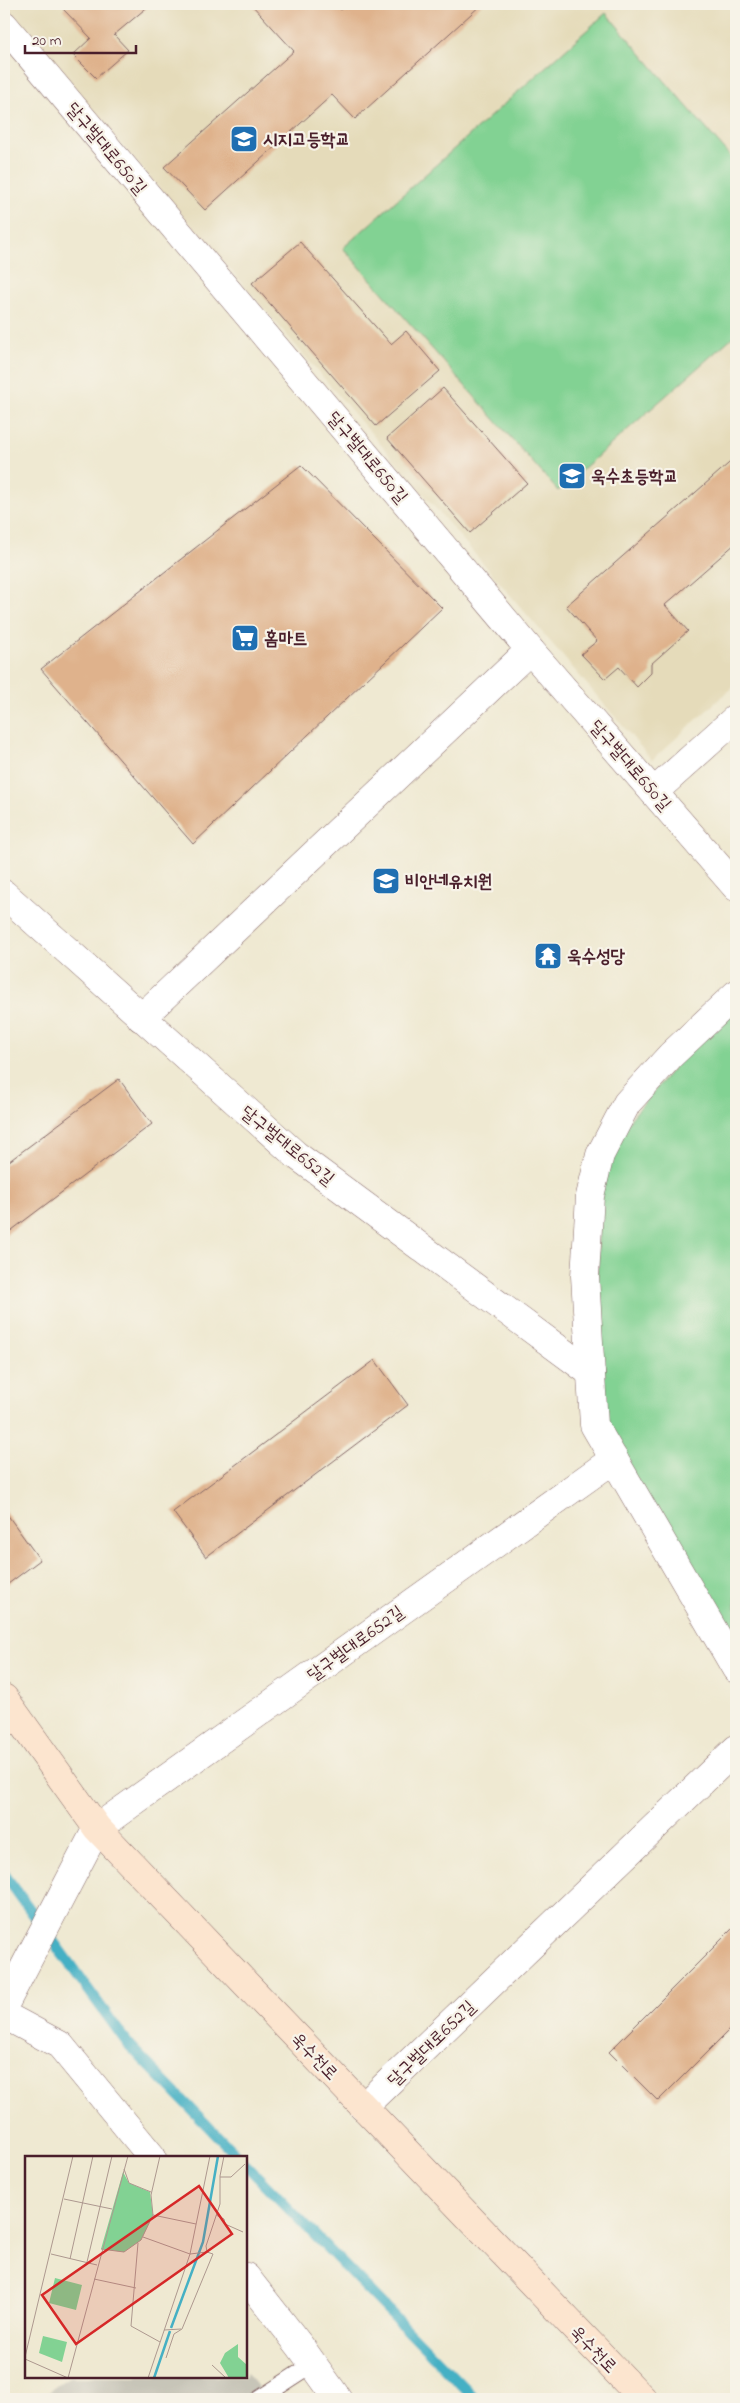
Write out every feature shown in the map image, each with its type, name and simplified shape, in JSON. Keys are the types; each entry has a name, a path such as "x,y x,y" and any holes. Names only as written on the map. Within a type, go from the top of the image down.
{"main road":[{"name":"욱수천로","path":"4,1698 97,1828 643,2399"}],"street":[{"name":"달구벌대로650길","path":"4,25 530,650 655,791 736,887"},
{"path":"141,1018 530,650"},
{"path":"655,791 736,718"},
{"name":"달구벌대로652길","path":"4,894 296,1155 591,1373"},
{"path":"736,994 671,1055 628,1103 600,1155 590,1196 585,1276 594,1425 736,1669"},
{"name":"달구벌대로652길","path":"97,1828 614,1459"},
{"name":"달구벌대로652길","path":"364,2107 736,1749"},
{"path":"4,2006 97,1828"},
{"path":"4,2015 60,2045 151,2156"},
{"path":"248,2280 338,2399"}],"lane":[{"path":"258,2399 313,2364"}],"shaded area":[{"name":"욱수초등학교","path":"4,4 736,4 736,684 652,760 229,268 4,10"},
{"path":"248,2374 268,2399 40,2399 68,2378 248,2378"}],"green space":[{"path":"606,13 736,163 736,334 558,491 343,248"},
{"path":"736,994 736,1669 594,1425 600,1155"}],"building":[{"path":"69,4 151,4 114,35 128,50 96,78 73,55 91,38 63,9"},
{"path":"251,4 336,4 341,10 347,4 482,4 355,119 332,95 205,210 164,167 294,51"},
{"path":"300,242 391,344 406,331 440,371 376,426 252,283"},
{"path":"443,388 527,483 470,533 387,438"},
{"path":"736,457 736,543 665,605 688,631 651,664 651,673 637,687 619,667 605,679 581,654 597,641 566,606"},
{"name":"홈마트","path":"301,465 442,608 193,844 41,669"},
{"path":"119,1079 152,1124 4,1236 4,1165"},
{"path":"375,1360 408,1405 206,1557 173,1512"},
{"path":"4,1510 40,1560 4,1587"},
{"path":"736,1925 736,2023 658,2101 609,2052"}],"waterway":[{"path":"4,1874 128,2044 237,2156"},
{"path":"248,2167 475,2399"}],"place":[{"name":"시지고등학교","path":"244,139"},
{"name":"욱수초등학교","path":"572,476"},
{"name":"홈마트","path":"245,638"},
{"name":"비안네유치원","path":"386,881"},
{"name":"욱수성당","path":"548,956"}]}
